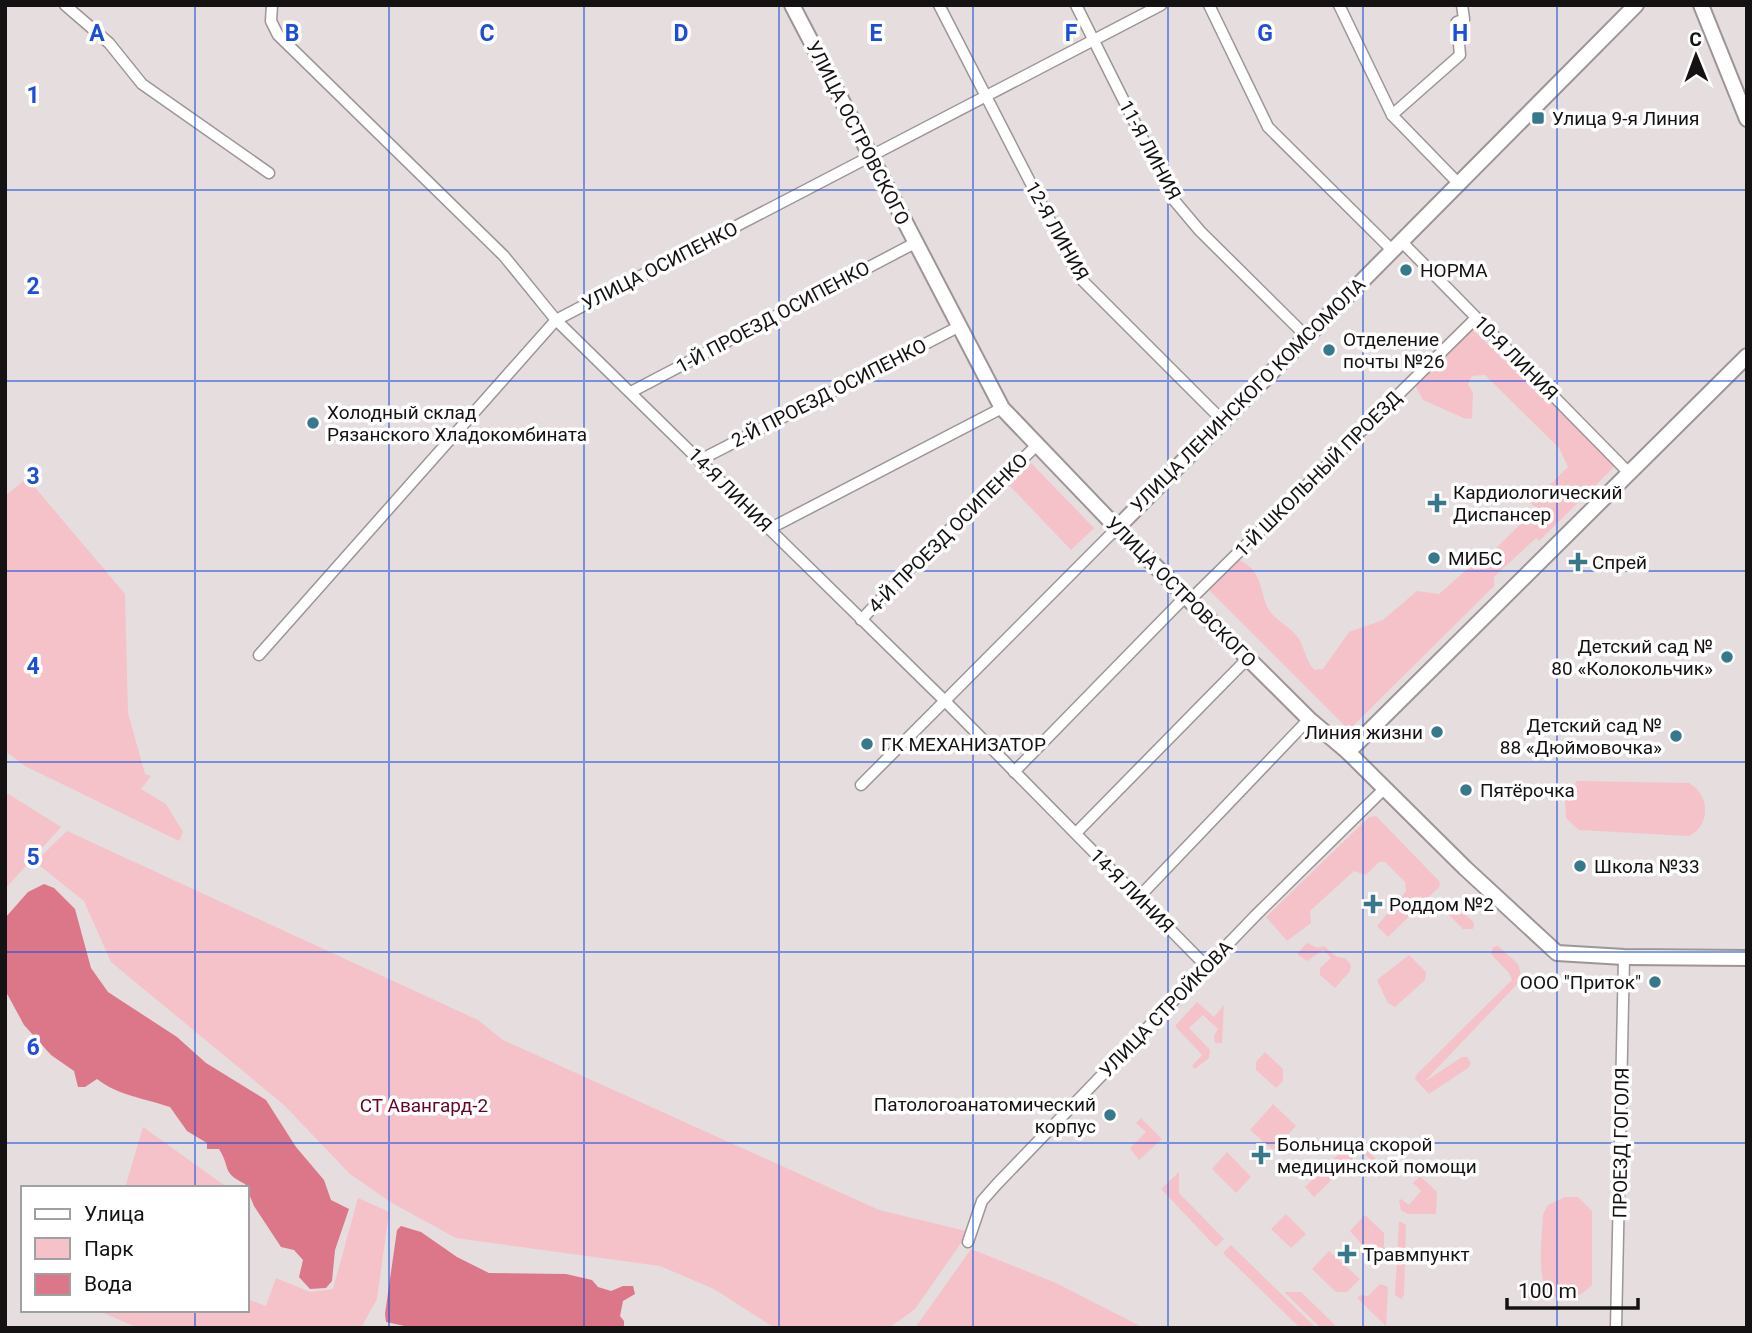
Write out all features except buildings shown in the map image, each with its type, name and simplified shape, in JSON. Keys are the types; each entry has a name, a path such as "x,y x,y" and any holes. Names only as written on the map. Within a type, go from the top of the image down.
{"street":[{"path":"65,5 109,43 142,83 269,173"},
{"name":"14-Я ЛИНИЯ","path":"272,5 271,21 278,35 504,256 556,320 945,701 1207,967"},
{"name":"УЛИЦА ОСТРОВСКОГО","path":"792,5 1002,408 1117,528 1309,719 1348,752 1557,953 1624,957 1747,958"},
{"name":"12-Я ЛИНИЯ","path":"939,5 1079,277 1223,421"},
{"name":"11-Я ЛИНИЯ","path":"1076,5 1173,199 1200,231 1307,337"},
{"name":"УЛИЦА ОСИПЕНКО","path":"259,655 556,320 1161,5"},
{"name":"10-Я ЛИНИЯ","path":"1209,5 1268,127 1476,318 1630,474"},
{"path":"1339,5 1392,116 1458,183"},
{"path":"1392,116 1460,55 1457,22 1464,19 1462,5"},
{"name":"УЛИЦА ЛЕНИНСКОГО КОМСОМОЛА","path":"861,785 1636,5"},
{"path":"1701,5 1747,119"},
{"name":"1-Й ПРОЕЗД ОСИПЕНКО","path":"631,392 915,243"},
{"name":"1-Й ШКОЛЬНЫЙ ПРОЕЗД","path":"1014,772 1188,598 1476,318"},
{"name":"2-Й ПРОЕЗД ОСИПЕНКО","path":"700,460 958,327"},
{"path":"1348,752 1747,356"},
{"path":"769,529 1002,408"},
{"name":"4-Й ПРОЕЗД ОСИПЕНКО","path":"861,620 922,556 1036,446"},
{"path":"1076,834 1248,657"},
{"path":"1139,897 1309,719"},
{"name":"УЛИЦА СТРОЙКОВА","path":"968,1242 982,1201 1207,967 1384,789"},
{"name":"ПРОЕЗД ГОГОЛЯ","path":"1616,1328 1624,957"}],"green space":[{"path":"1472,329 1616,465 1539,541 1536,538 1494,577 1494,586 1349,730 1209,590 1239,560 1247,565 1257,576 1269,610 1297,636 1314,670 1323,669 1349,632 1383,620 1417,591 1439,594 1472,565 1478,566 1536,509 1531,503 1568,467 1559,448 1485,375 1472,376 1468,384 1473,393 1472,418 1466,419 1423,400 1415,385"},
{"path":"1031,463 1094,528 1071,550 1009,485"},
{"path":"27,478 125,594 128,713 145,774 151,776 141,789 166,804 183,832 179,841 25,766 5,751 5,496"},
{"path":"1577,781 1689,783 1696,788 1704,802 1704,818 1696,831 1689,836 1579,830 1566,818 1565,799"},
{"path":"5,792 61,827 5,889"},
{"path":"1376,816 1439,881 1440,886 1388,937 1377,926 1406,891 1405,882 1385,862 1379,862 1366,875 1354,871 1310,911 1311,923 1287,941 1266,917 1369,817"},
{"name":"СТ Авангард-2","path":"67,831 478,1020 503,1040 879,1210 966,1231 961,1243 915,1309 889,1328 775,1328 714,1289 660,1266 456,1238 392,1203 350,1174 284,1105 111,962 84,901 35,862"},
{"path":"1442,898 1450,898 1474,923 1473,929 1463,929 1439,905"},
{"path":"1307,943 1318,948 1324,946 1337,957 1345,958 1351,965 1350,971 1335,988 1320,975 1320,968 1331,958 1323,950 1307,961 1297,954"},
{"path":"1498,946 1518,964 1522,979 1424,1082 1462,1057 1467,1057 1471,1063 1468,1068 1429,1094 1415,1079 1417,1074 1512,980 1491,954 1493,947"},
{"path":"1409,955 1426,972 1425,980 1395,1007 1388,1003 1377,980"},
{"path":"1197,1002 1214,1017 1224,1005 1222,1043 1215,1043 1214,1036 1218,1029 1203,1015 1189,1028 1210,1050 1209,1058 1195,1069 1192,1066 1202,1055 1175,1026"},
{"path":"1265,1052 1283,1069 1283,1081 1276,1088 1256,1070 1256,1062"},
{"path":"1273,1104 1296,1126 1273,1150 1250,1130"},
{"path":"1141,1118 1162,1139 1139,1160 1130,1148 1146,1132 1136,1123"},
{"path":"143,1127 225,1186 126,1186"},
{"path":"1355,1138 1389,1172 1385,1172 1361,1151 1314,1197 1305,1187"},
{"path":"1227,1152 1251,1177 1236,1193 1212,1169"},
{"path":"1179,1172 1179,1193 1224,1239 1216,1247 1161,1189"},
{"path":"1420,1176 1437,1192 1436,1214 1408,1214 1401,1210 1401,1199 1409,1205 1421,1191 1413,1183"},
{"path":"1565,1197 1578,1197 1592,1211 1592,1285 1571,1298 1552,1295 1542,1277 1541,1264 1543,1214 1548,1205"},
{"path":"358,1198 389,1212 377,1299 361,1328 138,1328 102,1312 248,1312 248,1299 266,1306 276,1278 310,1292 333,1289"},
{"path":"1286,1214 1306,1234 1291,1248 1271,1229"},
{"path":"1365,1215 1384,1233 1384,1254 1377,1261 1350,1231"},
{"path":"1399,1221 1406,1225 1404,1295 1401,1299 1395,1295"},
{"path":"1231,1245 1316,1328 1300,1328 1223,1253"},
{"path":"971,1249 1056,1283 1144,1328 915,1328"},
{"path":"1329,1251 1360,1279 1347,1292 1336,1292 1312,1269"},
{"path":"1380,1284 1388,1287 1386,1326 1357,1298 1361,1295 1368,1296"},
{"path":"1284,1292 1301,1292 1338,1328 1321,1328"}],"water":[{"path":"44,884 54,888 75,909 91,968 108,992 177,1037 206,1063 266,1100 296,1147 324,1180 331,1200 349,1209 335,1250 332,1281 326,1288 310,1289 299,1277 303,1260 294,1250 281,1247 254,1206 248,1186 229,1173 219,1149 207,1149 207,1143 187,1131 170,1107 123,1093 97,1079 85,1087 78,1087 74,1071 51,1055 24,1025 5,990 5,918 28,892"},
{"path":"401,1226 421,1232 457,1257 489,1273 566,1274 592,1280 598,1287 611,1291 623,1286 633,1286 635,1294 623,1301 620,1316 624,1321 624,1328 414,1328 386,1322 397,1230"}],"place":[{"name":"Улица 9-я Линия","path":"1538,118"},
{"name":"НОРМА","path":"1406,270"},
{"name":"Отделение почты №26","path":"1329,350"},
{"name":"Холодный склад Рязанского Хладокомбината","path":"313,423"},
{"name":"Кардиологический Диспансер","path":"1437,503"},
{"name":"МИБС","path":"1434,558"},
{"name":"Спрей","path":"1578,562"},
{"name":"Детский сад № 80 «Колокольчик»","path":"1727,657"},
{"name":"Линия жизни","path":"1437,732"},
{"name":"Детский сад № 88 «Дюймовочка»","path":"1676,736"},
{"name":"ГК МЕХАНИЗАТОР","path":"867,744"},
{"name":"Пятёрочка","path":"1466,790"},
{"name":"Школа №33","path":"1580,866"},
{"name":"Роддом №2","path":"1373,904"},
{"name":"ООО \"Приток\"","path":"1655,982"},
{"name":"Патологоанатомический корпус","path":"1110,1115"},
{"name":"Больница скорой медицинской помощи","path":"1261,1155"},
{"name":"Травмпункт","path":"1347,1254"}]}
